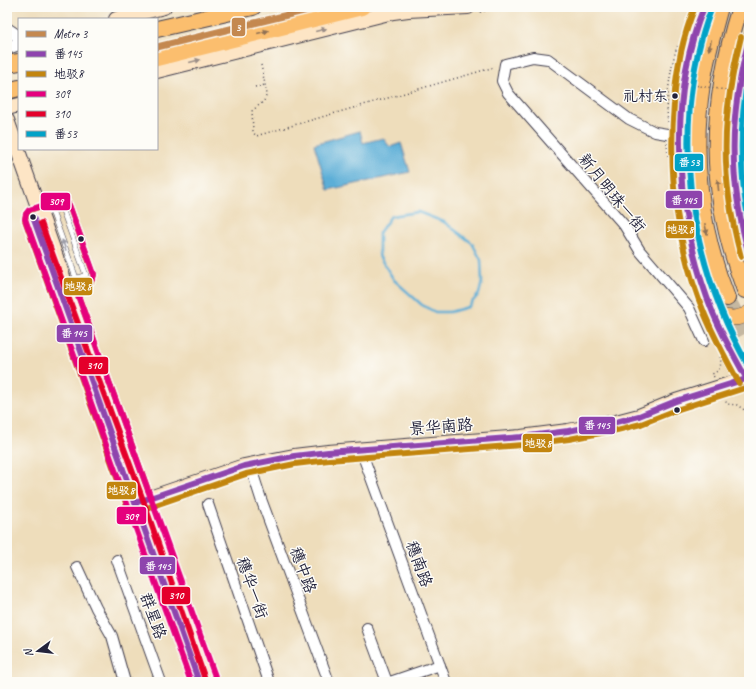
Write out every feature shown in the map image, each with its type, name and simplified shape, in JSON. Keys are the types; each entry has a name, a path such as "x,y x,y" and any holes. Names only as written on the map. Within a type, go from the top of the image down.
{"highway":[{"path":"158,29 253,7"},
{"path":"158,58 362,7"},
{"path":"720,7 702,85 698,130 698,153 704,221 716,268 727,298"},
{"path":"740,7 724,65 716,145 718,179 723,216 733,259 745,290"},
{"path":"7,64 18,62"},
{"path":"7,91 18,88"}],"main road":[{"path":"120,18 164,7"},
{"path":"158,71 393,12 408,10 474,10"},
{"path":"701,10 689,54 680,136 680,170 686,226 696,265 712,311 733,357 748,380"},
{"path":"749,39 736,98 733,163 736,202 749,255"},
{"path":"7,108 18,105"},
{"path":"7,120 66,284 141,504 199,682"},
{"path":"7,146 42,216"},
{"path":"712,311 717,315 729,319 742,317 749,314"},
{"name":"景华南路","path":"141,504 244,466 294,456 328,452 522,437 568,431 603,425 639,416 676,401 748,380"},
{"path":"141,504 207,682"}],"street":[{"path":"7,29 18,36"},
{"path":"7,48 18,44"},
{"path":"504,64 533,57 548,59 629,119 655,132 680,136"},
{"name":"新月明珠一街","path":"504,64 502,81 508,93 624,225 640,251 689,308 704,341"},
{"name":"穗南路","path":"363,456 446,682"},
{"name":"穗中路","path":"251,468 261,499 329,682"},
{"name":"穗华一街","path":"208,504 269,682"},
{"name":"群星路","path":"117,560 160,682"},
{"path":"77,567 96,608 112,636 125,682"},
{"path":"367,628 389,682 440,665"}],"lane":[{"path":"62,208 86,275 66,284 42,216 62,208"}],"path":[{"path":"474,10 502,7"},
{"path":"261,65 267,94 264,101 252,111 254,132 256,136 504,64"},
{"path":"673,82 746,93"},
{"path":"255,87 266,85"},
{"path":"726,401 727,404 737,405 749,413"}],"water":[{"path":"360,131 363,143 383,138 390,147 401,143 410,172 328,190 314,144"}],"waterway":[{"path":"418,212 444,222 472,243 481,260 482,282 479,294 468,307 450,312 435,312 422,305 394,280 379,256 379,233 391,216 418,212"}],"tunnel":[{"path":"727,298 749,340"}],"metro line":[{"name":"3","path":"158,47 320,7"}],"transit line":[{"name":"地驳8","path":"695,7 683,43 675,92 672,131 672,158 677,211 681,238 695,290 713,333 739,383"},
{"name":"番145","path":"704,7 692,43 684,81 680,120 680,160 684,200 700,277 725,340 749,383"},
{"name":"番53","path":"711,10 700,45 691,92 688,139 689,173 699,240 708,273 719,305 733,337 749,367"},
{"name":"地驳8","path":"741,37 734,66 730,94 726,147 726,174 729,200 741,257"},
{"name":"番145","path":"749,39 742,67 738,95 734,147 734,173 737,199 749,255"},
{"name":"番53","path":"749,72 743,110 742,129 743,185 749,223"},
{"name":"309","path":"191,682 25,219 29,210 60,200 65,201 69,205 94,274 90,282 75,287 216,679"},
{"name":"地驳8","path":"148,490 75,287 91,282 94,275 69,205 66,201 61,200 30,210 26,214 25,220 127,506 133,511 138,511 246,474 295,464 522,445 569,439 617,430 641,424 679,409 748,387"},
{"name":"番145","path":"33,217 199,682"},
{"name":"310","path":"41,223 143,500 206,682"},
{"name":"番145","path":"135,503 244,466 294,456 521,437 568,431 616,422 639,416 676,401 746,379"}],"place":[{"name":"礼村东","path":"675,96"}]}
